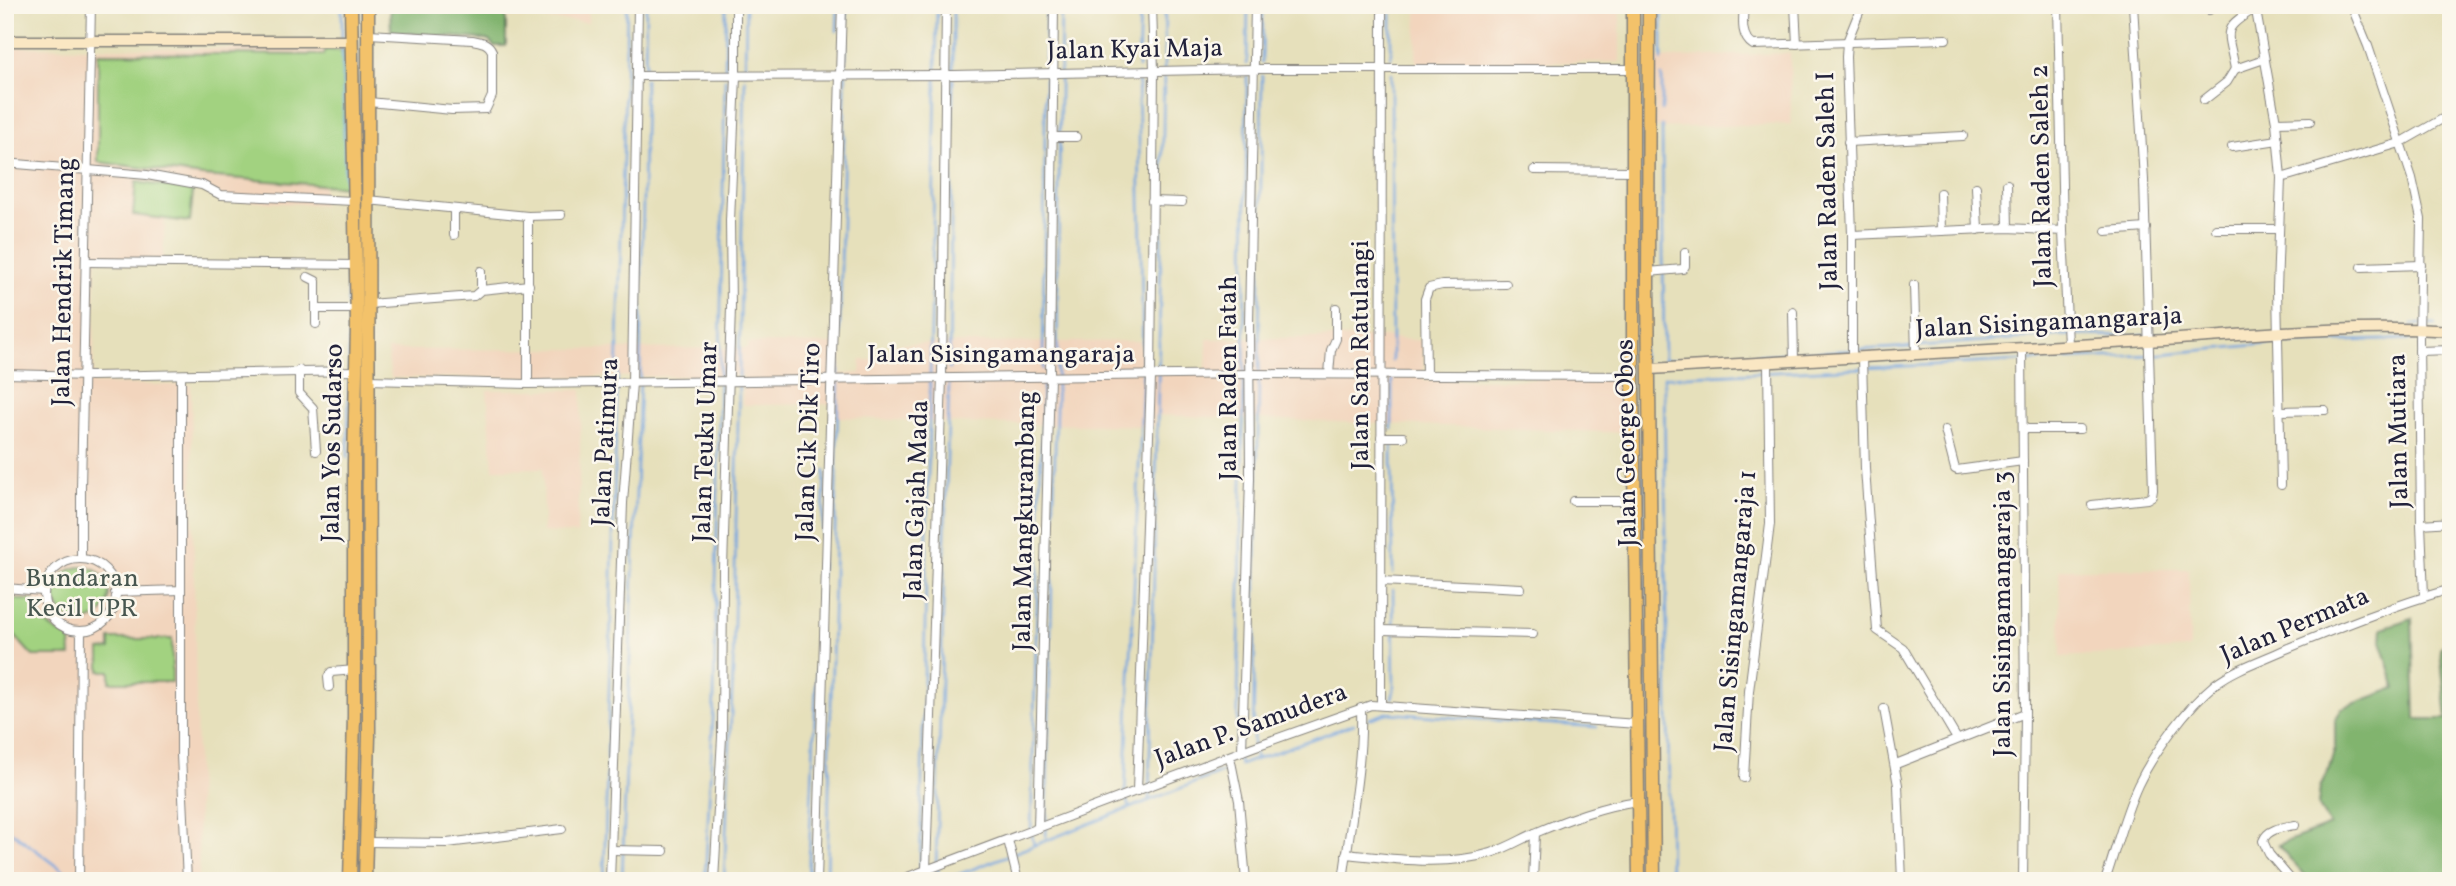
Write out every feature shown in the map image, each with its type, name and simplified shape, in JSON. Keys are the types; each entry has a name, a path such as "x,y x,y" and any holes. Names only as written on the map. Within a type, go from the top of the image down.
{"main road":[{"name":"Jalan Yos Sudarso","path":"351,5 355,265 362,307 368,380 369,715 365,881"},
{"name":"Jalan Yos Sudarso","path":"350,881 355,670 351,370 362,307 368,200 368,5"},
{"name":"Jalan George Obos","path":"1633,5 1633,376 1639,881"},
{"name":"Jalan George Obos","path":"1650,5 1648,278 1654,881"},
{"path":"1633,285 1648,278"},
{"path":"1636,571 1651,570"},
{"path":"354,716 369,715"},
{"path":"350,866 366,865"}],"street":[{"name":"Jalan Hendrik Timang","path":"81,559 91,5"},
{"name":"Jalan Patimura","path":"610,881 623,503 632,383 638,5"},
{"name":"Jalan Teuku Umar","path":"714,881 722,737 723,568 736,5"},
{"name":"Jalan Cik Dik Tiro","path":"817,881 842,5"},
{"name":"Jalan Gajah Mada","path":"926,870 942,377 946,5"},
{"name":"Jalan Mangkurambang","path":"1038,828 1049,377 1054,5"},
{"path":"1137,791 1151,377 1154,71 1152,5"},
{"name":"Jalan Raden Fatah","path":"1242,751 1251,374 1255,5"},
{"name":"Jalan Sam Ratulangi","path":"1381,705 1382,5"},
{"path":"1744,5 1744,34 1747,41 1760,46 1946,39"},
{"path":"1795,5 1797,44"},
{"name":"Jalan Raden Saleh I","path":"1857,358 1848,142 1847,42 1862,5"},
{"path":"2092,505 2147,499 2152,496 2153,485 2146,228 2133,5"},
{"name":"Jalan Mutiara","path":"2351,5 2368,46 2400,143 2418,204 2422,234 2419,351 2424,596"},
{"name":"Jalan Raden Saleh 2","path":"2058,6 2068,345"},
{"path":"2235,69 2229,28 2234,21 2256,7 2276,122 2281,178 2277,331 2281,485"},
{"path":"369,34 484,42 492,51 492,96 486,109 452,110 369,102"},
{"path":"5,41 351,41"},
{"path":"2204,100 2227,82 2235,69 2264,59"},
{"name":"Jalan Kyai Maja","path":"638,76 1255,69 1633,69"},
{"path":"2281,178 2400,143 2449,119"},
{"path":"2276,122 2310,121"},
{"path":"1848,142 1963,136"},
{"path":"1052,137 1076,137"},
{"path":"2232,147 2278,140"},
{"path":"5,163 147,175 190,182 221,195 354,201"},
{"path":"1534,170 1633,171"},
{"path":"2007,184 2008,228"},
{"path":"1976,187 1978,230"},
{"path":"1940,192 1941,231"},
{"path":"368,200 528,216 561,215"},
{"path":"1152,201 1182,202"},
{"path":"454,209 454,234"},
{"path":"528,216 528,384"},
{"path":"1852,235 2008,228 2063,231"},
{"path":"2106,230 2146,228"},
{"path":"2216,229 2279,229"},
{"path":"1648,278 1683,270 1685,252"},
{"path":"86,262 355,265"},
{"path":"2362,267 2420,265"},
{"path":"481,271 481,290"},
{"path":"308,277 316,281 316,324"},
{"path":"1426,375 1425,299 1429,288 1442,285 1506,284"},
{"path":"316,309 474,296 481,290 529,285"},
{"path":"1914,285 1916,354"},
{"path":"1329,374 1331,350 1336,339 1336,307"},
{"path":"1793,312 1794,361"},
{"name":"Jalan Sisingamangaraja","path":"1650,369 2150,341 2277,331 2451,331"},
{"name":"Jalan Sisingamangaraja 3","path":"2022,348 2025,713 2023,881"},
{"path":"2419,351 2451,350"},
{"path":"1857,358 1877,628 1879,633 1903,648 1956,739"},
{"name":"Jalan Sisingamangaraja 1","path":"1744,778 1749,691 1770,524 1768,363"},
{"path":"299,370 299,393 313,408 316,451"},
{"path":"5,374 181,375 351,370"},
{"name":"Jalan Sisingamangaraja","path":"368,380 528,384 1251,374 1633,376"},
{"path":"181,375 181,755 187,881"},
{"path":"2279,411 2325,411"},
{"path":"2023,429 2080,429"},
{"path":"1945,430 1956,470 2024,461"},
{"path":"1381,437 1403,437"},
{"path":"1573,501 1635,500"},
{"path":"2421,524 2451,522"},
{"path":"81,559 94,562 112,579 114,605 108,617 93,628 81,631 67,629 56,622 45,605 43,591 47,579 56,568 68,561 81,559"},
{"path":"1382,581 1521,588"},
{"path":"5,588 43,591"},
{"name":"Jalan Permata","path":"2105,881 2138,785 2179,724 2209,690 2229,675 2370,615 2451,589"},
{"path":"115,592 181,590"},
{"path":"1381,630 1533,634"},
{"path":"79,876 81,631"},
{"path":"329,687 328,677 331,672 355,670"},
{"name":"Jalan P. Samudera","path":"897,881 1361,708 1381,705 1637,724"},
{"path":"1343,881 1361,736 1361,708"},
{"path":"1884,709 1896,764 1902,881"},
{"path":"1896,764 2025,713"},
{"path":"1230,757 1239,801 1246,881"},
{"path":"1346,855 1453,861 1491,853 1535,833 1610,806 1638,801"},
{"path":"2292,881 2265,849 2263,841 2270,831 2295,825"},
{"path":"366,842 447,843 562,829"},
{"path":"1533,881 1535,833"},
{"path":"1008,840 1018,881"},
{"path":"611,850 664,851"}],"shaded area":[{"path":"507,5 588,5 588,22 507,17"},
{"path":"1417,5 1620,5 1620,62 1416,63"},
{"path":"5,47 325,50 323,205 220,200 196,186 137,179 133,214 165,219 163,260 96,257 93,384 191,385 199,881 5,881"},
{"path":"1790,53 1791,124 1654,128 1655,58"},
{"path":"1386,337 1423,341 1424,380 1629,379 1629,433 1154,415 1154,426 952,423 836,417 835,404 742,405 743,376 391,378 387,350 747,348 748,343 842,344 841,374 860,373 861,360 891,360 891,344 1140,341 1141,374 1206,370 1207,339"},
{"path":"487,390 582,390 577,534 542,532 543,468 493,469"},
{"path":"2059,569 2189,569 2190,649 2061,657"}],"green space":[{"path":"390,5 506,5 506,46 494,46 489,41 480,39 391,32"},
{"path":"325,50 349,51 350,187 203,176 98,162 98,53 324,55"},
{"path":"136,182 193,190 190,222 133,215"},
{"path":"5,434 10,434 11,536 5,536"},
{"name":"Bundaran Kecil UPR","path":"82,567 101,575 109,594 101,613 82,621 63,613 55,594 63,575"},
{"path":"5,599 33,600 39,615 47,624 70,638 71,656 33,656 5,625"},
{"path":"2412,618 2415,719 2447,719 2440,648 2451,639 2451,881 2309,881 2278,845 2330,825 2318,805 2320,787 2327,775 2335,748 2335,721 2342,708 2396,688 2381,641 2382,628"},
{"path":"110,639 172,639 172,682 110,682 110,671 100,671 100,650 110,649"}],"waterway":[{"path":"342,5 342,37"},
{"path":"604,881 627,5"},
{"path":"645,73 646,5"},
{"path":"725,73 726,5"},
{"path":"745,73 746,5"},
{"path":"837,31 838,5"},
{"path":"827,881 847,5"},
{"path":"936,72 937,5"},
{"path":"953,5 953,72"},
{"path":"1043,369 1046,5"},
{"path":"1046,840 1057,367 1061,5"},
{"path":"1138,68 1140,5"},
{"path":"1162,198 1165,5"},
{"path":"1247,64 1248,5"},
{"path":"1262,62 1263,5"},
{"path":"1391,5 1391,57"},
{"path":"1640,5 1646,881"},
{"path":"1662,5 1662,60"},
{"path":"342,44 349,364 348,457"},
{"path":"1391,73 1392,361"},
{"path":"1129,807 1125,796 1143,373 1138,75"},
{"path":"1259,371 1262,76"},
{"path":"1662,76 1662,110"},
{"path":"1247,77 1237,753 1240,765 1354,724"},
{"path":"622,881 640,381 645,79"},
{"path":"705,881 714,698 725,79"},
{"path":"724,881 733,670 745,79"},
{"path":"922,881 920,873 936,79"},
{"path":"949,369 953,79"},
{"path":"1662,126 1664,360 1912,347"},
{"path":"1149,799 1162,205"},
{"path":"2412,324 2436,325"},
{"path":"1919,346 2068,335 2150,336 2223,331"},
{"path":"1670,881 1664,377 2150,355 2278,343 2416,339"},
{"path":"2423,339 2451,340"},
{"path":"1392,377 1392,429"},
{"path":"1256,759 1253,747 1259,378"},
{"path":"943,881 936,867 949,384"},
{"path":"1034,845 1031,831 1043,385"},
{"path":"1392,445 1393,574"},
{"path":"808,881 825,471"},
{"path":"1392,698 1393,590"},
{"path":"1369,719 1387,713 1597,727"},
{"path":"942,881 1225,771"},
{"path":"5,827 76,880"},
{"path":"344,873 344,881"}]}
